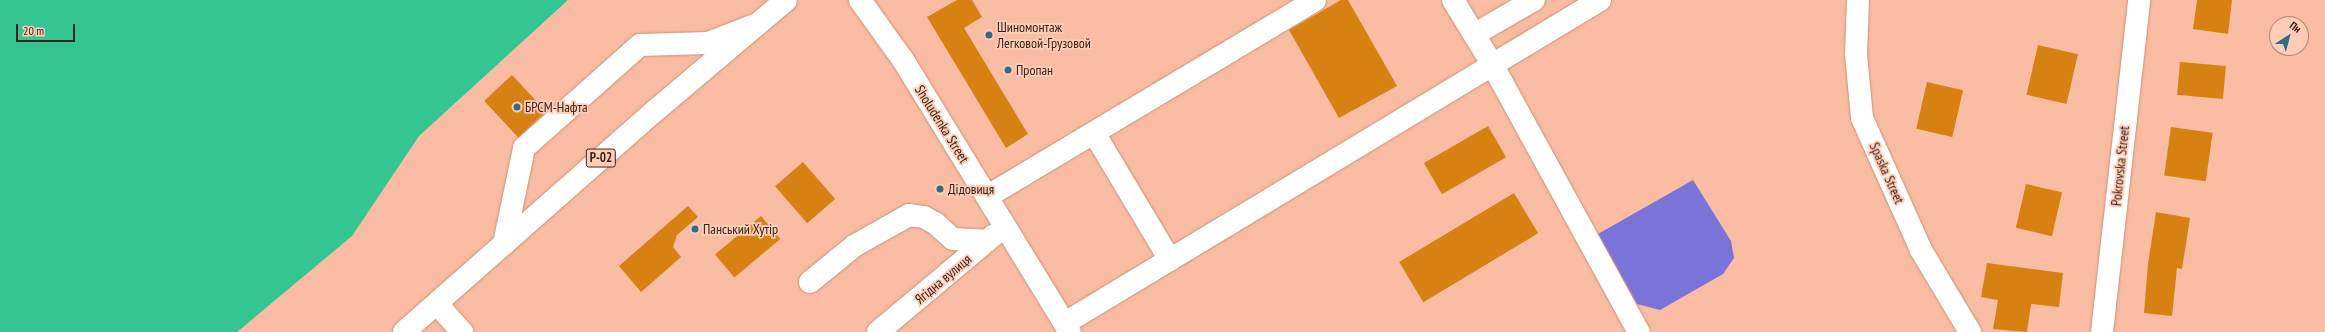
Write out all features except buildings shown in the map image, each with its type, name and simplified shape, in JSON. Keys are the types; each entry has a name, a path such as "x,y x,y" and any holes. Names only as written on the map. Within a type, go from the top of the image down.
{"street":[{"name":"Р-02","path":"404,332 656,110 786,0"},
{"name":"Sholudenka Street","path":"860,0 903,60 1007,225 1068,328"},
{"path":"988,196 1315,0"},
{"path":"1453,0 1492,64 1639,332"},
{"path":"1475,34 1534,0"},
{"path":"1068,328 1170,260 1600,0"},
{"name":"Spaska Street","path":"1858,0 1856,54 1862,118 1921,250 1970,332"},
{"name":"Pokrovska Street","path":"2102,332 2139,0"},
{"path":"504,244 524,148 640,45 708,43 759,23"},
{"path":"1094,133 1170,260"},
{"path":"810,282 854,246 909,215 924,217 936,223 953,239 976,238 988,241"},
{"name":"Ягідна вулиця","path":"878,332 1007,225"},
{"path":"437,304 462,332"}],"green space":[{"path":"0,0 568,0 419,136 352,236 237,332 0,332"}],"shaded area":[{"path":"1693,180 1731,241 1734,258 1723,274 1660,310 1637,304 1598,234"}],"place":[{"name":"Шиномонтаж Легковой-Грузовой","path":"989,35"},
{"name":"Пропан","path":"1008,70"},
{"name":"БРСМ-Нафта","path":"517,107"},
{"name":"Дідовиця","path":"940,189"},
{"name":"Панський Хутір","path":"695,229"}]}
